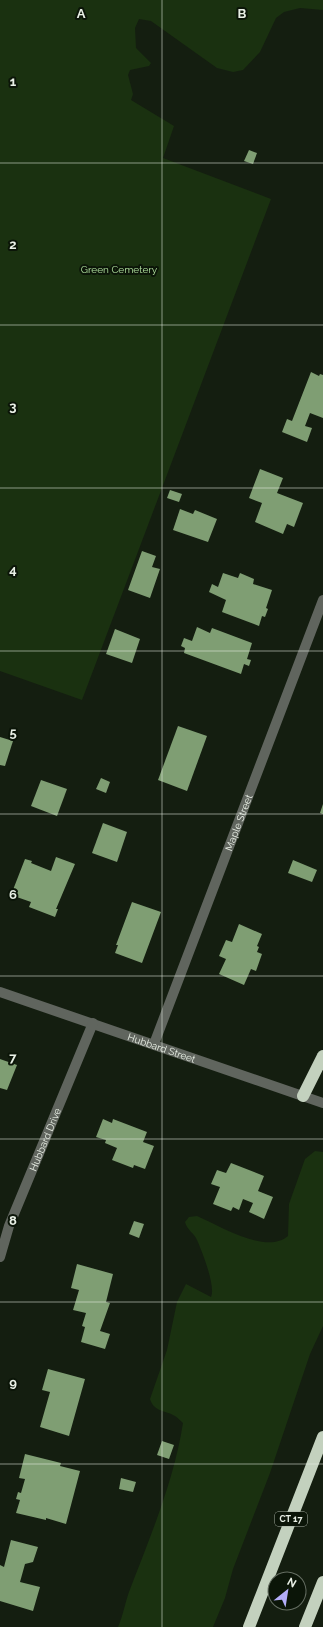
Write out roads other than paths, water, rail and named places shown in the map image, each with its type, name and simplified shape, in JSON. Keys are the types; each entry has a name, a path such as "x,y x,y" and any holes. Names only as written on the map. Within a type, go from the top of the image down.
{"highway":[{"path":"303,1096 323,1056"},
{"name":"CT 17","path":"249,1627 323,1437"},
{"path":"305,1627 323,1582"}],"street":[{"name":"Maple Street","path":"154,1044 323,600"},
{"name":"Hubbard Street","path":"0,992 154,1044 323,1104"},
{"name":"Hubbard Drive","path":"0,1257 9,1226 93,1023"}],"park label":[{"name":"Green Cemetery","path":"119,269"}]}
